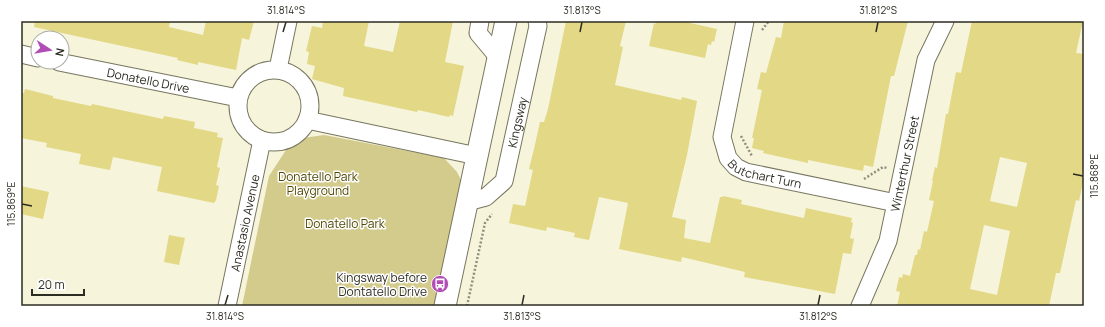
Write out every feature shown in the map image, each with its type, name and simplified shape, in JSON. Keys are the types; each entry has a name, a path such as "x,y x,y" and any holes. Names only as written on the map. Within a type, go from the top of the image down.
{"street":[{"path":"278,69 288,21"},
{"path":"480,21 478,33 498,57"},
{"path":"446,306 506,21"},
{"name":"Kingsway","path":"467,202 486,197 504,181 538,26 537,21"},
{"name":"Butchart Turn","path":"745,21 722,137 728,158 736,167 746,172 896,203"},
{"name":"Winterthur Street","path":"860,306 888,241 926,60 945,21"},
{"name":"Donatello Drive","path":"70,64 238,98"},
{"path":"267,69 278,69 289,72 298,78 306,87 310,109 307,120 301,130 293,137 283,141 272,142 252,136 239,119 238,98 241,88 248,79 267,69"},
{"path":"307,120 477,156"},
{"name":"Anastasio Avenue","path":"227,306 262,140"}],"path":[{"path":"760,31 769,21"},
{"path":"739,133 752,156 760,157"},
{"path":"856,178 864,180 883,167 902,170"}],"green space":[{"name":"Donatello Park","path":"324,135 444,158 457,172 461,180 437,306 242,306 269,176 288,147 303,138"}],"building":[{"path":"35,21 170,21 169,27 203,35 206,21 254,21 249,40 242,38 236,70 198,62 198,65 177,60 178,58 70,35 70,30 48,30 34,27"},
{"path":"323,21 369,21 364,46 393,52 400,21 453,21 445,62 464,66 453,116 450,115 449,117 418,110 417,112 343,96 344,88 312,79 315,66 307,64 309,52 306,51 312,26 322,28"},
{"path":"566,21 626,21 620,46 623,47 615,85 681,100 682,97 697,101 687,155 672,217 686,220 684,238 710,243 720,197 723,196 742,200 741,204 804,218 806,208 852,218 851,222 853,223 850,238 854,239 851,254 843,253 835,294 744,277 745,272 682,257 681,262 619,249 628,203 599,197 589,240 574,237 575,233 547,227 546,231 509,223 513,204 525,206 533,170 529,169 540,122 544,122 548,109"},
{"path":"656,21 681,21 717,29 714,42 712,41 711,45 708,44 705,58 649,46 654,23 656,24"},
{"path":"784,21 908,21 894,76 891,76 873,167 864,165 863,171 808,160 808,163 763,153 764,151 752,148 754,138 752,138 762,90 757,89 761,72 766,73 776,37 781,38"},
{"path":"972,21 1083,21 1076,53 1084,54 1084,178 1079,201 1076,200 1060,273 1056,273 1049,306 897,306 900,292 896,291 899,277 902,278 903,274 910,276 915,255 917,255 918,249 920,250 924,231 927,232 934,201 929,200 932,181 935,167 937,168 946,114 948,114 956,72 961,73","holes":["1000,157 1027,163 1017,207 990,201","984,225 1010,231 997,295 970,289"]},
{"path":"25,89 53,96 53,98 91,106 92,104 163,119 164,116 195,122 194,128 218,133 217,137 223,138 217,167 220,168 216,185 219,186 216,200 214,203 157,191 162,167 113,157 110,170 79,164 81,154 46,147 47,143 21,138 21,93 24,93"},
{"path":"21,186 49,192 43,219 21,214"},
{"path":"169,235 185,238 179,265 164,262"}],"place":[{"name":"Kingsway before Dontatello Drive","path":"440,284"}],"park label":[{"name":"Donatello Park Playground","path":"318,183"}]}
